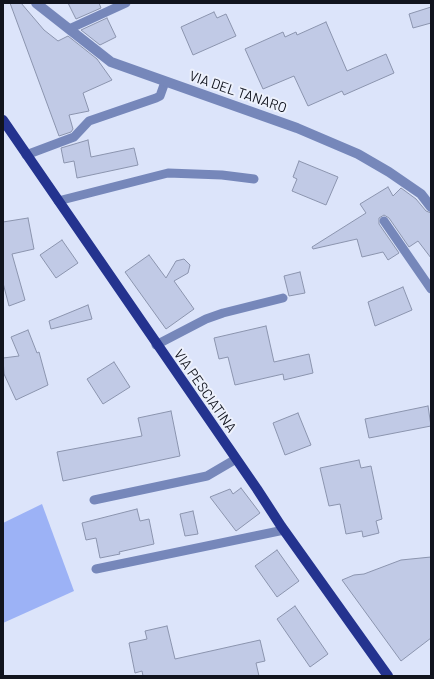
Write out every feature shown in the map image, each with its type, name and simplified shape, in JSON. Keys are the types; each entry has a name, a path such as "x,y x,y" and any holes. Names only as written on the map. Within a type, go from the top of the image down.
{"main road":[{"name":"VIA PESCIATINA","path":"3,120 284,530 388,676"}],"street":[{"name":"VIA DEL TANARO","path":"36,3 111,62 297,128 358,154 389,172 421,194 431,207"}],"lane":[{"path":"69,29 126,3"},
{"path":"26,155 74,137 89,120 160,96 165,82"},
{"path":"58,201 168,173 222,175 254,179"},
{"path":"384,221 431,289"},
{"path":"156,345 206,319 223,313 283,298"},
{"path":"94,500 207,476 236,459"},
{"path":"96,569 284,530"}],"shaded area":[{"path":"42,504 74,591 3,623 3,523"}],"building":[{"path":"10,3 21,3 44,30 58,41 68,36 97,59 112,80 83,93 89,111 69,115 73,129 71,132 59,136"},
{"path":"68,3 99,3 101,8 76,19"},
{"path":"431,7 431,23 413,28 409,14"},
{"path":"214,12 217,18 226,14 236,36 193,55 181,27"},
{"path":"107,18 116,37 100,45 81,30"},
{"path":"326,22 347,71 386,54 394,73 344,95 342,91 308,106 294,76 263,89 245,49 283,32 285,37 296,32 297,35"},
{"path":"88,140 91,157 134,148 138,165 77,178 74,161 64,163 61,148"},
{"path":"299,161 338,177 326,205 292,191 297,179 293,177"},
{"path":"388,187 393,196 401,188 416,199 426,211 431,213 431,258 418,241 409,247 389,218 384,215 379,218 379,224 399,253 388,260 383,252 362,257 357,239 313,249 312,247 366,213 360,204"},
{"path":"28,218 34,249 12,254 25,300 9,306 3,283 3,222"},
{"path":"62,240 78,263 56,278 40,255"},
{"path":"149,255 166,278 176,261 184,259 190,265 188,273 174,281 194,309 166,329 125,272"},
{"path":"300,272 305,293 289,296 284,276"},
{"path":"403,287 412,310 375,326 368,302"},
{"path":"88,305 92,319 51,329 49,321"},
{"path":"266,326 274,362 309,354 313,373 284,380 283,374 235,385 228,357 219,359 214,338"},
{"path":"28,330 37,353 39,352 48,385 16,400 4,374 3,358 19,356 11,337"},
{"path":"114,362 130,387 103,404 87,379"},
{"path":"428,406 431,426 369,438 365,419"},
{"path":"171,411 180,456 63,481 57,452 142,436 138,418"},
{"path":"298,413 311,445 285,455 273,423"},
{"path":"359,460 361,468 371,466 382,519 376,521 379,533 363,537 362,531 346,534 340,504 329,506 320,468"},
{"path":"241,488 260,513 236,531 210,497 230,489 233,494"},
{"path":"137,509 140,521 149,519 154,544 100,558 96,538 86,540 82,523"},
{"path":"193,511 198,534 185,536 180,514"},
{"path":"277,550 299,581 277,597 255,566"},
{"path":"431,557 431,638 401,661 342,580 354,575 364,574 401,560"},
{"path":"295,606 328,654 310,667 277,619"},
{"path":"167,626 175,659 260,640 265,661 256,663 259,676 143,676 142,671 135,673 129,643 147,639 145,631"}]}
